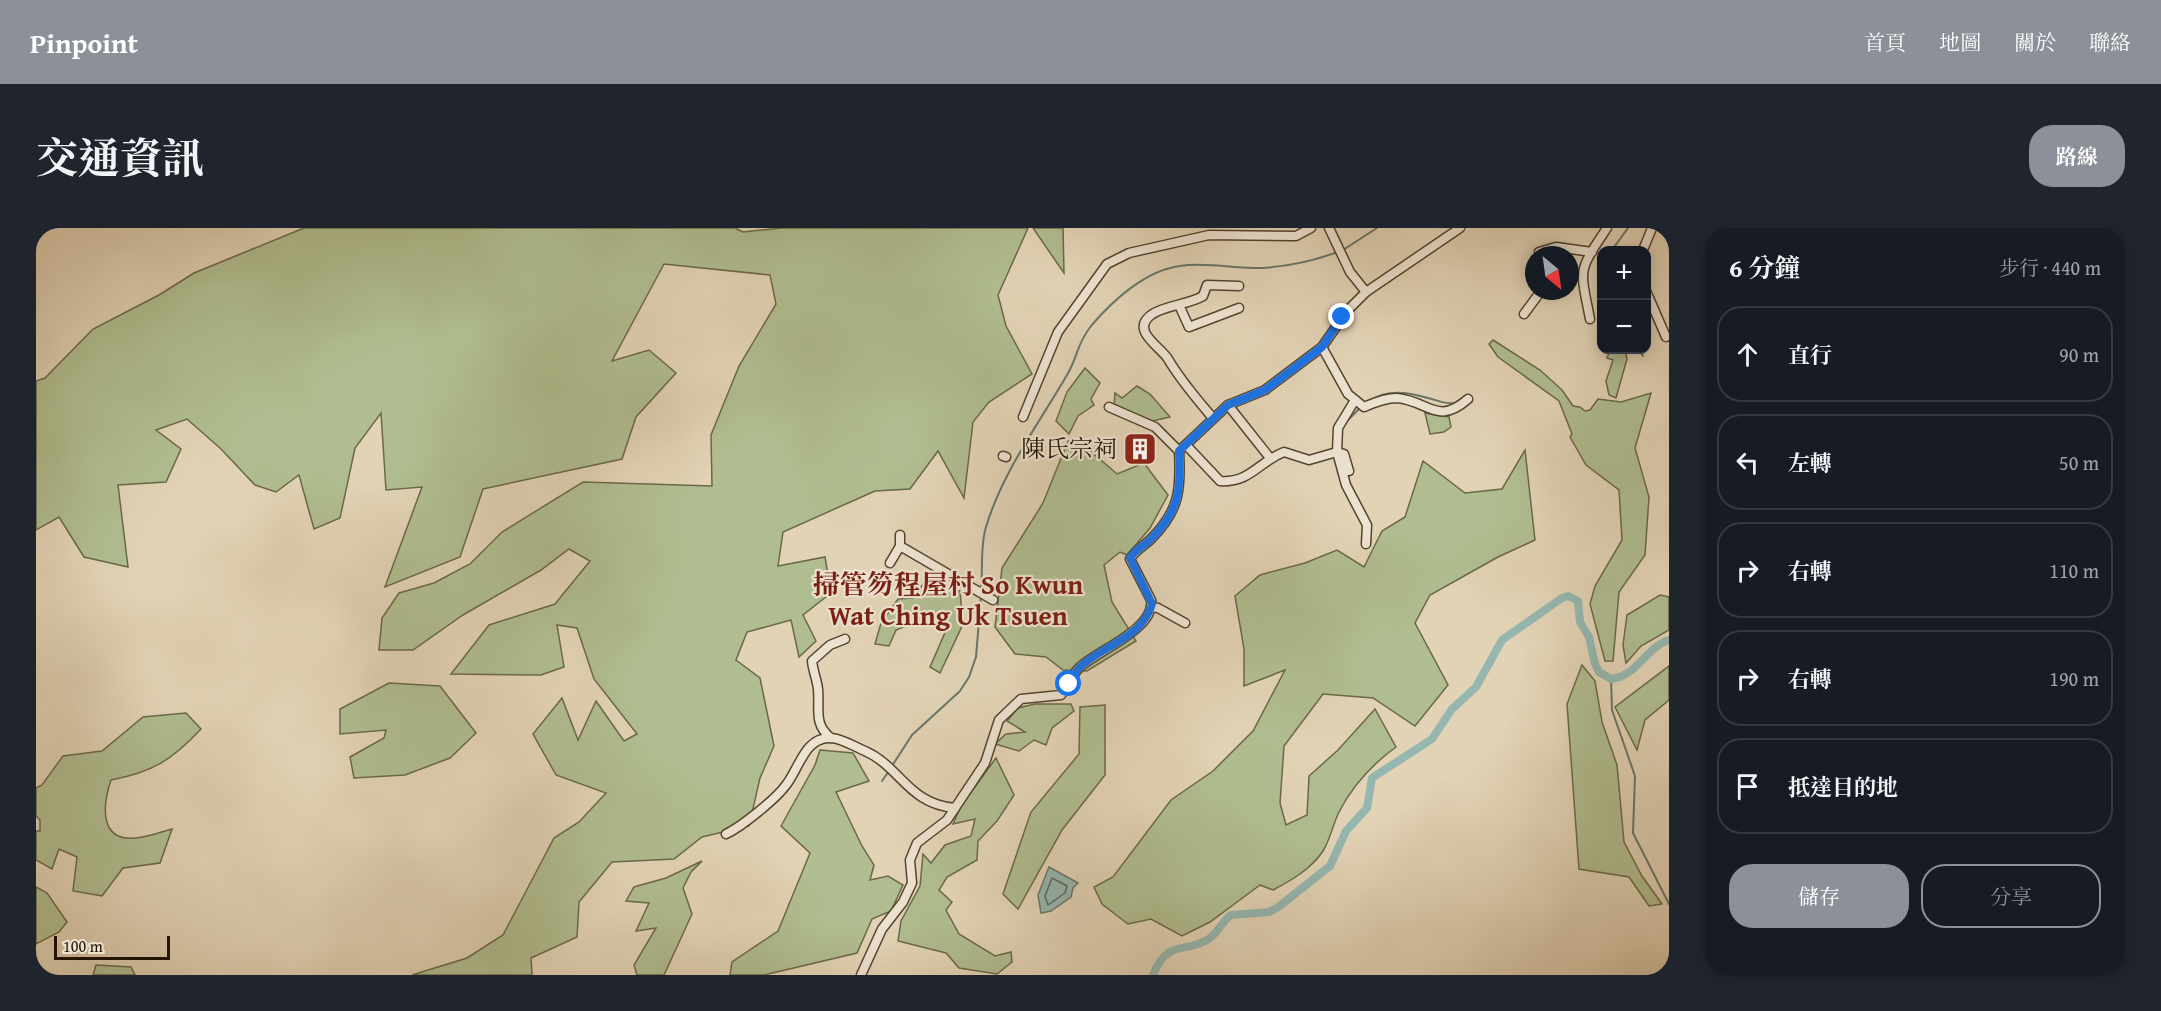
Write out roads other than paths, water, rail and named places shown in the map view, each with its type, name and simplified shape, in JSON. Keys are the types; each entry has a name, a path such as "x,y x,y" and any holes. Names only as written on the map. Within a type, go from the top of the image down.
{"street":[{"path":"1023,417 1058,332 1107,264 1129,253 1209,235 1296,236 1311,228"},
{"path":"861,975 882,929 903,902 912,883 910,861 917,843 947,820 985,763 999,720 1021,699 1060,695 1079,668 1134,631 1151,608 1151,600 1130,558 1162,527 1176,506 1181,485 1183,448 1212,417 1228,405 1265,390 1322,347 1347,311 1366,292 1460,228"},
{"path":"1590,319 1581,273 1584,262 1607,228"},
{"path":"1645,246 1652,228"},
{"path":"1331,232 1356,281 1366,292"},
{"path":"1579,250 1592,252"},
{"path":"1212,417 1187,389 1167,357 1150,342 1144,329 1145,323 1153,314 1203,296 1207,285 1239,286"},
{"path":"1524,314 1534,300"},
{"path":"1651,300 1666,337"},
{"path":"1179,305 1189,327 1239,308"},
{"path":"1322,347 1348,393 1360,404"},
{"path":"1366,544 1367,525 1346,485 1338,428 1360,404 1396,398 1435,410 1453,411 1468,399"},
{"path":"1228,405 1270,458"},
{"path":"1109,407 1155,427 1220,481 1240,480 1270,458 1287,452 1302,460 1309,460 1340,452"},
{"path":"1340,452 1349,471"},
{"path":"890,563 900,546 900,535"},
{"path":"900,546 990,599"},
{"path":"1151,608 1158,608 1185,623"},
{"path":"844,639 820,652 812,661 818,688 818,720 823,732 831,738 884,761 907,788 920,797 945,807 955,808"},
{"path":"726,834 733,831 786,786 803,755 816,741 831,738"}],"water":[{"path":"1049,867 1078,883 1073,888 1071,897 1051,911 1041,913 1038,895"}],"waterway":[{"path":"1343,250 1377,228"},
{"path":"1615,246 1628,228"},
{"path":"981,590 984,534 993,506 1011,467 1071,369 1086,333 1119,297 1142,280 1180,266 1264,268 1286,266 1338,252"},
{"path":"1369,401 1390,393 1398,393 1455,403"},
{"path":"1347,421 1360,408"},
{"path":"892,766 912,735 960,691 969,677 976,657 981,596"},
{"path":"1153,975 1164,956 1170,952 1207,940 1231,915 1269,912 1277,908 1330,866 1346,831 1367,808 1372,778 1432,739 1452,709 1476,687 1502,640 1562,598 1568,596 1578,601 1580,622 1589,637 1595,664 1599,672 1611,679 1628,673 1654,649 1669,640"},
{"path":"1611,679 1612,710 1635,776 1633,833 1669,904"},
{"path":"882,781 889,771"}],"place":[{"name":"陳氏宗祠","path":"1140,449"}],"district":[{"name":"掃管笏程屋村 So Kwun Wat Ching Uk Tsuen","path":"948,600"}]}
